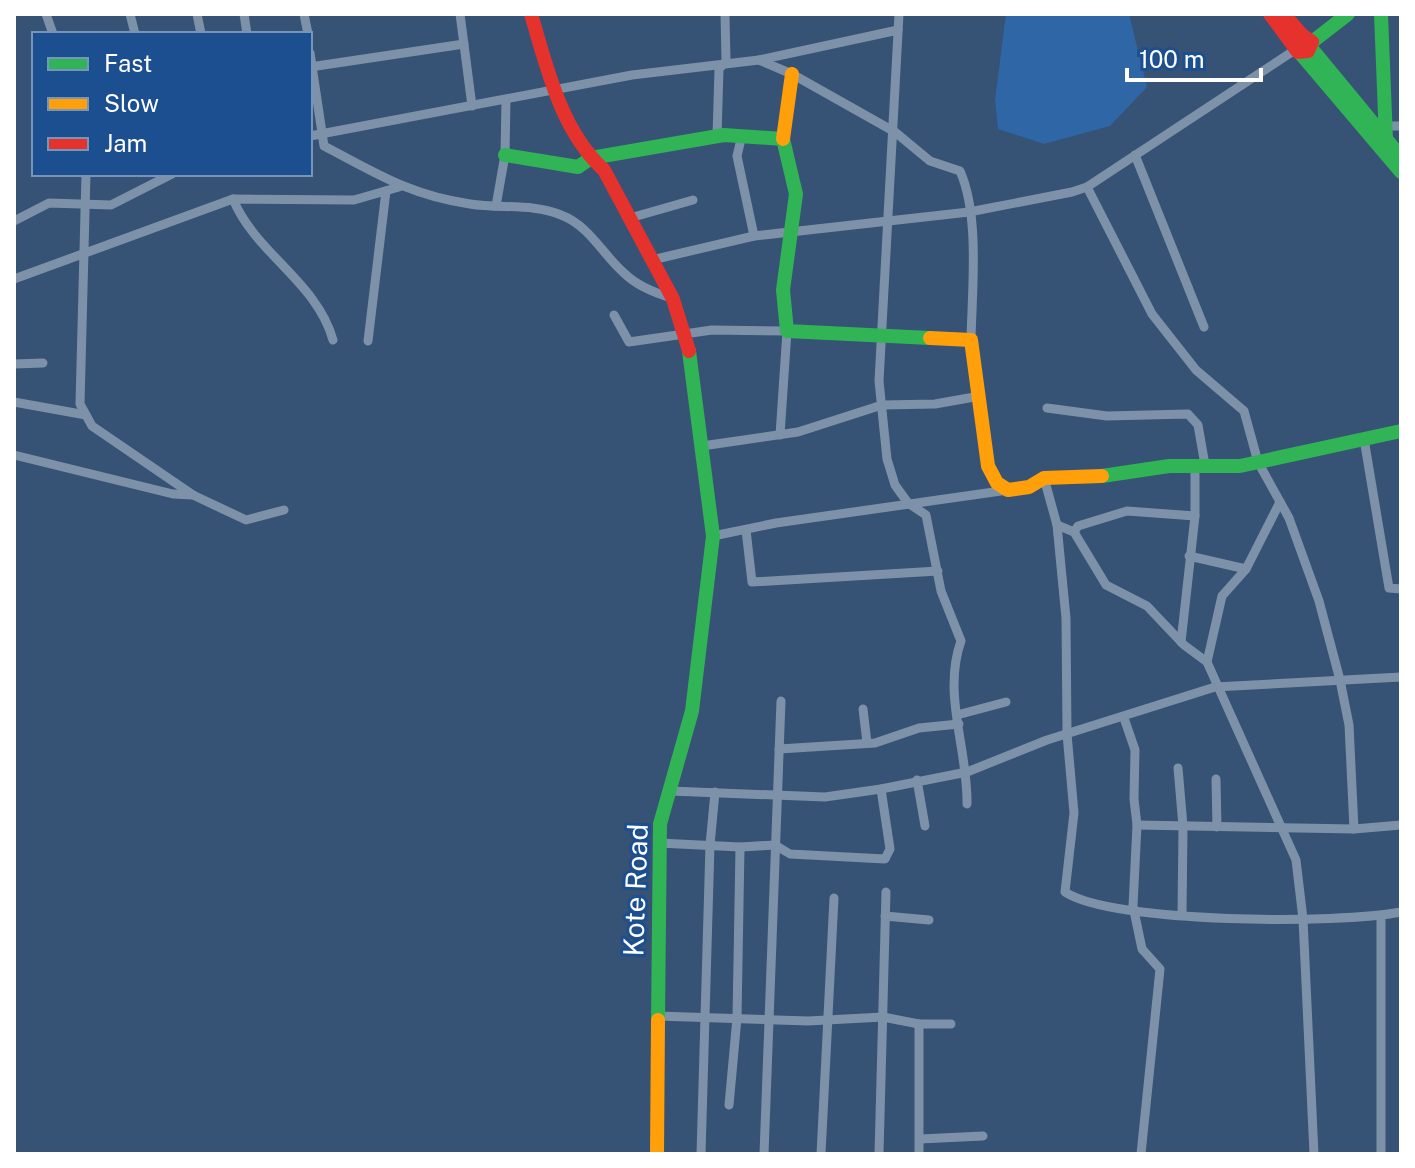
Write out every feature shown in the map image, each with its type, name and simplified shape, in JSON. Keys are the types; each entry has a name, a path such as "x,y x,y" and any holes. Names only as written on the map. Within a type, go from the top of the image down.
{"street":[{"path":"460,14 472,106"},
{"name":"Kote Road","path":"531,14 554,92 591,158 604,170 673,299 691,356 713,536 692,711 660,824 657,1154"},
{"path":"717,136 719,69 726,61 725,14"},
{"path":"899,14 882,335 882,405 887,459 895,485 908,503 926,515 952,625 961,641 954,661 952,694 967,772 967,804"},
{"path":"1270,14 1388,134 1401,157"},
{"path":"1284,14 1302,45"},
{"path":"652,260 754,236 969,212 1087,187 1348,14"},
{"path":"1381,14 1388,134 1401,172"},
{"path":"315,134 554,92 632,75 726,61 759,60 898,30"},
{"path":"312,67 464,44"},
{"path":"759,60 792,74 895,132 930,161 960,171 968,189 971,340 988,466 997,483 1008,490"},
{"path":"312,73 321,123 315,134"},
{"path":"780,435 787,331 783,290 796,194 783,139 788,129 788,83 792,74"},
{"path":"496,206 505,155 506,100"},
{"path":"315,134 324,146 399,187 469,204 537,208 563,215 590,233 625,275 652,292 673,299"},
{"path":"742,135 737,156 754,236"},
{"path":"505,155 578,167 591,158 717,136 783,139"},
{"path":"1135,155 1204,327"},
{"path":"86,176 80,404 92,426 178,481 193,495"},
{"path":"14,221 49,203 111,205 169,176"},
{"path":"14,279 233,199 354,200 399,187"},
{"path":"1087,187 1152,314 1196,370 1244,411 1258,462 1280,502 1319,601 1340,680 1349,725 1354,829"},
{"path":"368,341 386,191"},
{"path":"233,199 242,221 314,299 333,340"},
{"path":"630,218 693,200"},
{"path":"614,315 629,342 684,332 827,330 971,340"},
{"path":"14,364 43,363"},
{"path":"702,446 780,435 882,405 935,404 980,396"},
{"path":"14,402 86,415"},
{"path":"1047,408 1107,416 1188,414 1198,425 1200,465 1181,642"},
{"path":"713,536 908,503 1029,487 1044,478 1119,476 1200,465 1219,468 1401,431"},
{"path":"1364,439 1389,588 1401,589"},
{"path":"14,455 145,488 193,495 246,520 284,510"},
{"path":"1044,478 1057,525 1066,618 1067,734 1074,813 1065,892 1077,899 1135,911 1182,915 1303,919 1401,912"},
{"path":"1280,502 1246,569 1222,596 1207,662 1215,687 1296,860 1303,919 1314,1154"},
{"path":"1074,532 1078,526 1127,511 1195,516"},
{"path":"1057,525 1074,532 1106,585 1147,606 1181,642 1207,662"},
{"path":"746,530 752,582 938,571"},
{"path":"1189,556 1246,569"},
{"path":"670,791 825,797 881,789 967,772 1067,734 1215,687 1401,677"},
{"path":"764,1154 781,701"},
{"path":"779,749 867,743 958,720 1006,702"},
{"path":"863,709 867,743"},
{"path":"1124,718 1135,750 1135,911 1142,949 1160,969 1141,1154"},
{"path":"1178,768 1182,826 1182,915"},
{"path":"1216,779 1217,827"},
{"path":"917,780 925,826"},
{"path":"659,843 740,847 775,845 790,854 885,859 890,849 881,789"},
{"path":"701,1154 703,1017 715,792"},
{"path":"1137,825 1354,829 1401,825"},
{"path":"729,1105 737,1018 740,847"},
{"path":"879,1154 886,892"},
{"path":"821,1154 834,898"},
{"path":"1381,915 1381,1154"},
{"path":"885,916 929,920"},
{"path":"657,1016 826,1020 883,1017 919,1024 951,1024"},
{"path":"919,1024 919,1154"},
{"path":"920,1139 983,1136"}],"shaded area":[{"path":"1006,14 1129,14 1147,87 1110,126 1044,144 998,129 995,100"}],"traffic: fast":[{"path":"1312,42 1348,14"},
{"path":"1381,14 1386,140 1382,143"},
{"path":"1311,48 1401,157"},
{"path":"1300,53 1401,172"},
{"path":"505,155 578,167 591,158 724,135 783,139 796,194 783,290 787,331 930,338"},
{"path":"658,1020 660,824 692,711 713,536 689,351"},
{"path":"1102,476 1169,466 1240,466 1401,431"}],"traffic: slow":[{"path":"783,139 792,74"},
{"path":"930,338 971,340 988,466 997,483 1008,490 1029,487 1044,478 1102,476"},
{"path":"657,1154 658,1020"}],"traffic: jam":[{"path":"531,14 566,118 589,154 604,170 673,299 689,351"},
{"path":"1270,14 1298,52 1308,51 1312,42 1302,35 1294,45"},
{"path":"1284,14 1302,35"}]}
